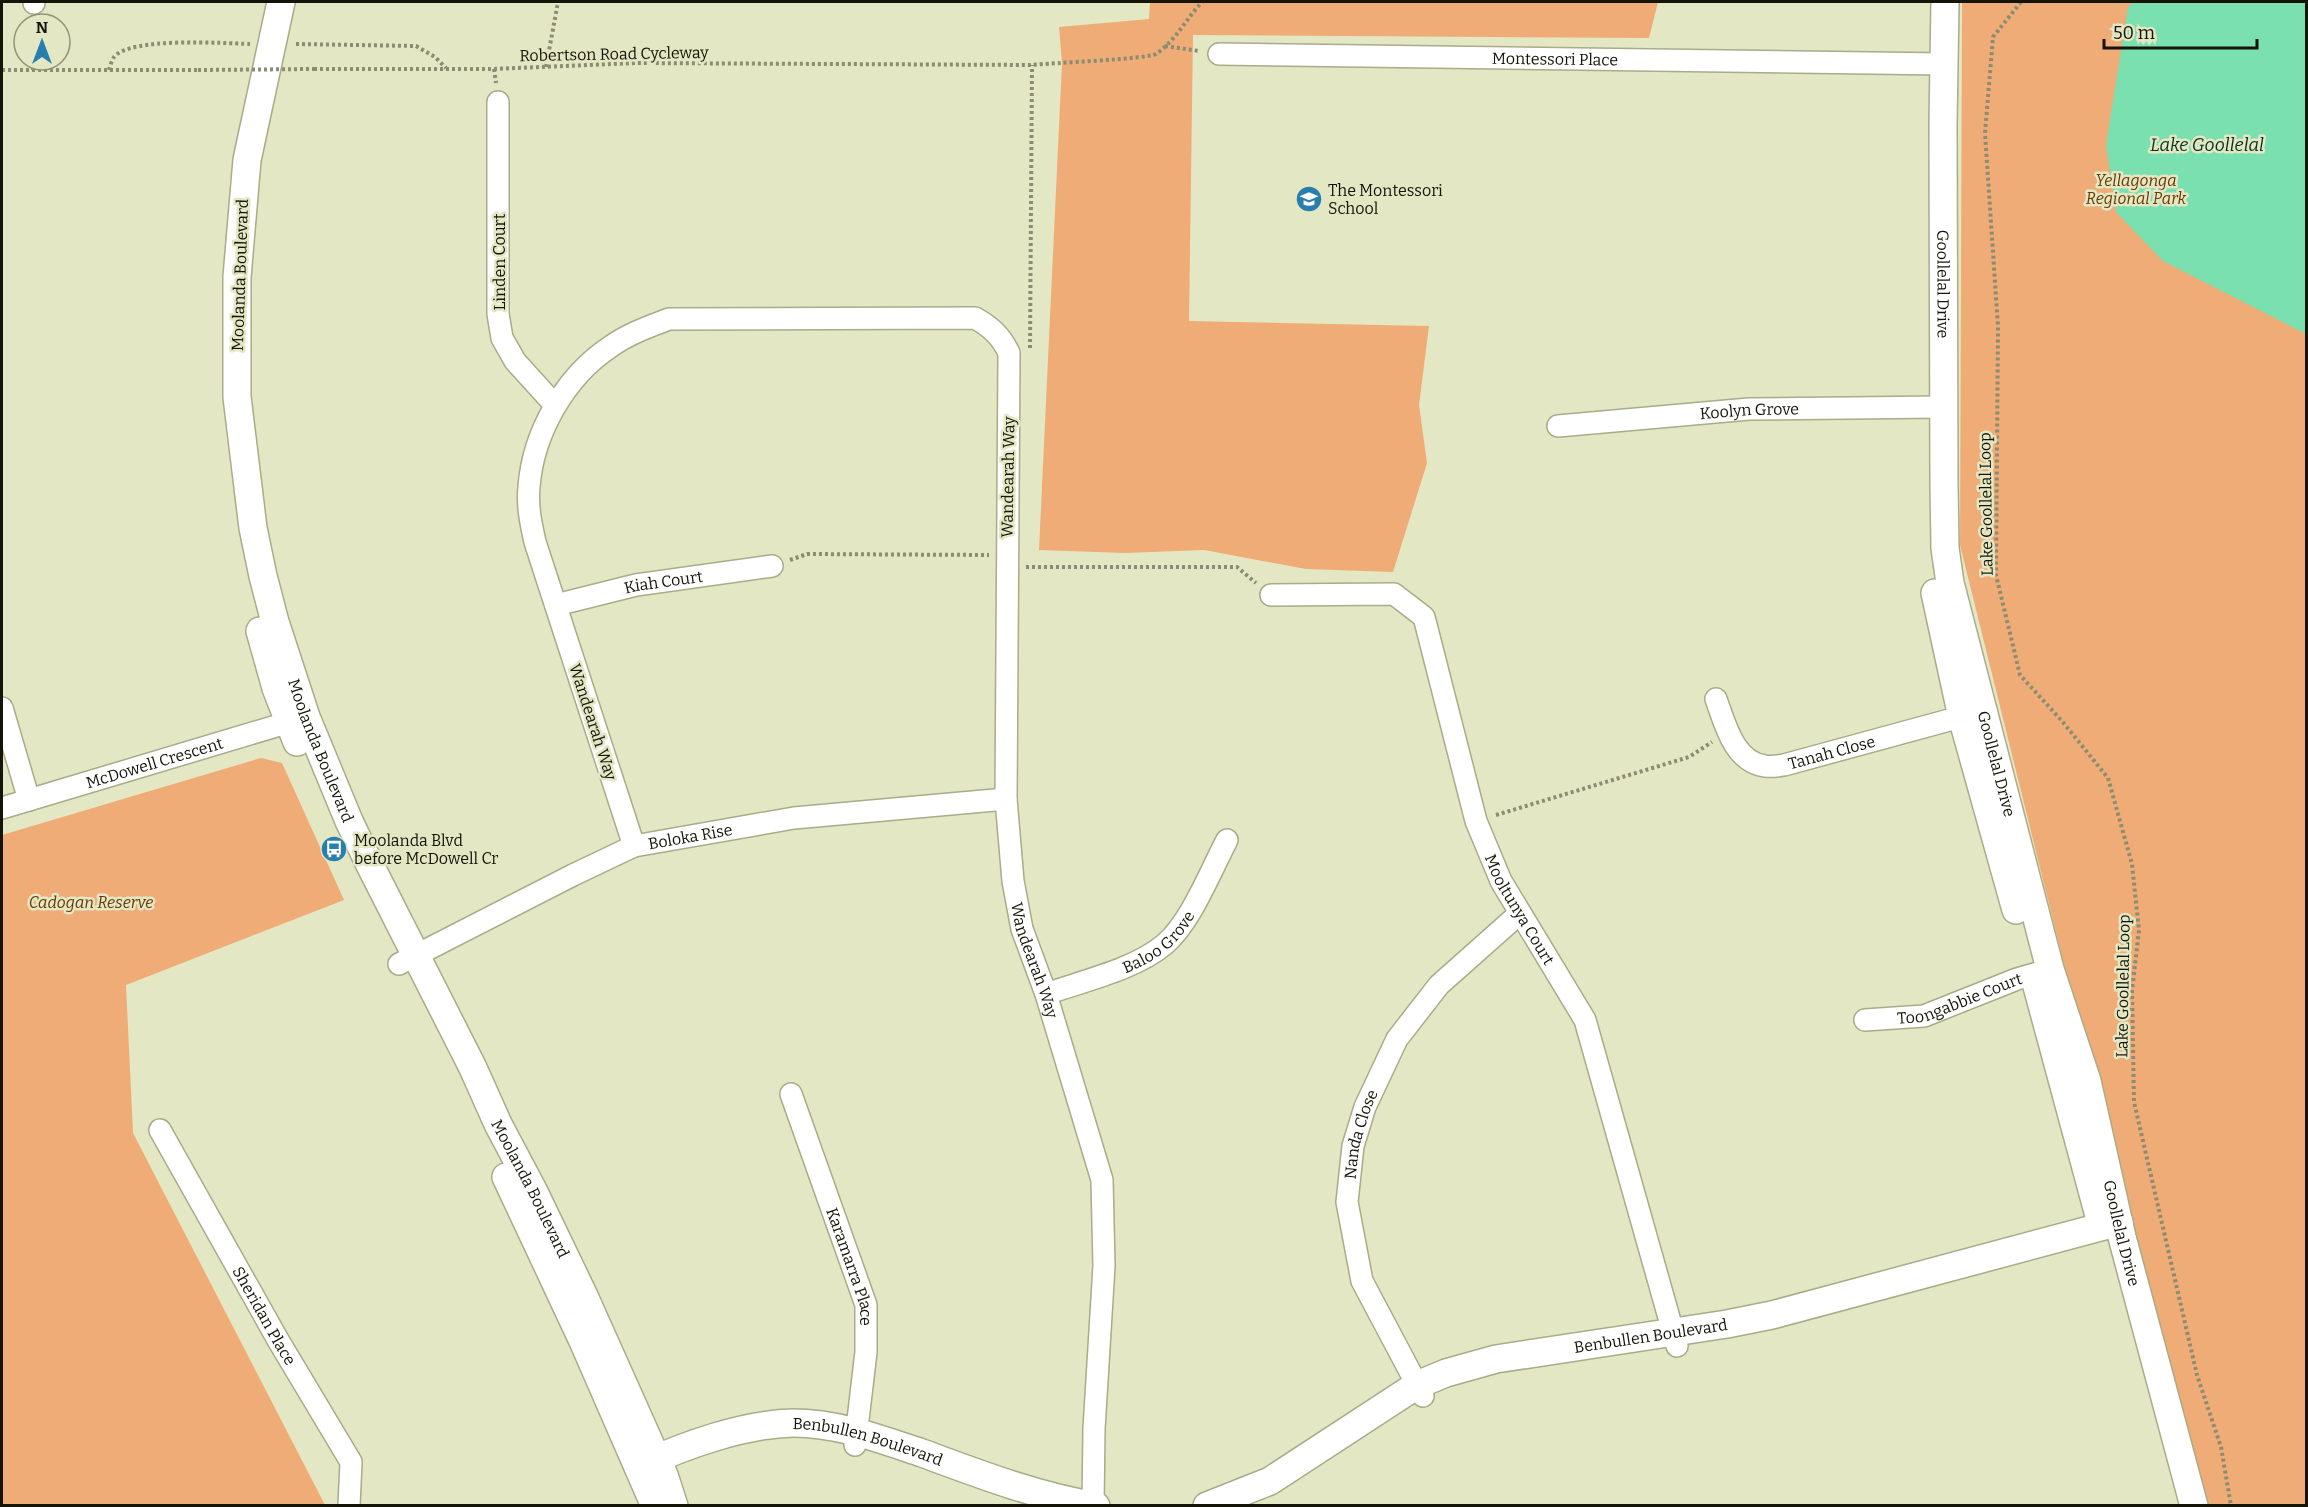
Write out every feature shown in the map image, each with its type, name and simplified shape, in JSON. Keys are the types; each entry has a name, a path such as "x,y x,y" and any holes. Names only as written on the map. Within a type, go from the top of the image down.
{"street":[{"name":"Moolanda Boulevard","path":"264,2 224,194 220,272 221,404 232,510 264,645 276,688 327,769 370,865 407,960 579,1286 652,1478 674,1506"},
{"name":"Moolanda Boulevard","path":"281,2 247,160 237,277 237,397 254,528 263,576 298,720"},
{"name":"Goollelal Drive","path":"1927,2 1936,63"},
{"name":"Goollelal Drive","path":"1945,2 1936,63 1934,407 1926,513 1929,556 1938,612 1972,714 2112,1232 2194,1506"},
{"name":"Montessori Place","path":"1219,54 1936,63"},
{"name":"Linden Court","path":"498,102 498,314 502,338 514,361 554,404"},
{"name":"Wandearah Way","path":"634,846 562,630 535,542 529,513 529,485 536,452 554,404 570,383 609,347 636,332 669,319 975,318 988,326 1002,339 1009,353 1006,799 1014,891 1022,928 1046,993 1102,1180 1104,1266 1094,1429 1094,1505"},
{"name":"Koolyn Grove","path":"1558,426 1749,409 1934,407"},
{"name":"Kiah Court","path":"556,605 636,585 772,566"},
{"name":"Mooltunya Court","path":"1271,595 1394,594 1424,617 1476,821 1501,881 1585,1020 1675,1340"},
{"name":"Tanah Close","path":"1716,699 1728,732 1739,751 1749,761 1765,766 1784,765 1972,714"},
{"path":"2,708 29,800"},
{"name":"McDowell Crescent","path":"2,808 298,720"},
{"name":"Boloka Rise","path":"407,960 634,846 794,818 1006,799"},
{"name":"Baloo Grove","path":"1046,993 1144,958 1166,943 1189,913 1227,840"},
{"name":"Nanda Close","path":"1420,1391 1362,1281 1347,1202 1353,1146 1365,1107 1397,1039 1439,985 1520,913"},
{"name":"Toongabbie Court","path":"1865,1020 1924,1016 2042,971"},
{"name":"Karamarra Place","path":"791,1094 866,1305 866,1352 856,1439"},
{"name":"Sheridan Place","path":"160,1130 278,1340 351,1462 349,1506"},
{"name":"Goollelal Drive","path":"2112,1232 2176,1506"},
{"name":"Benbullen Boulevard","path":"1208,1506 1245,1492 1290,1469 1420,1391 1506,1369 1675,1340 2063,1238 2112,1232"},
{"name":"Benbullen Boulevard","path":"1248,1506 1280,1491 1420,1391"},
{"name":"Benbullen Boulevard","path":"652,1478 679,1449 775,1424 818,1424 1034,1506"},
{"name":"Benbullen Boulevard","path":"856,1439 1048,1497 1094,1505"}],"path":[{"path":"546,67 558,2"},
{"name":"Robertson Road Cycleway","path":"72,70 446,69 635,63 1032,65 1154,56 1175,37 1202,2"},
{"name":"Lake Goollelal Loop","path":"2020,2 1993,36 1985,133 1998,327 1996,575 2019,675 2062,721 2108,778 2132,864 2139,930 2132,992 2134,1102 2197,1376 2221,1447 2232,1506"},
{"path":"109,70 115,56 129,48 149,44 235,43"},
{"path":"294,44 416,46 435,57 446,69"},
{"path":"1164,46 1219,54"},
{"path":"1030,360 1032,65"},
{"path":"772,566 807,554 1237,567 1271,595"},
{"path":"1476,821 1689,757 1728,732"}],"green space":[{"path":"1150,2 1658,2 1649,38 1193,35 1189,321 1429,326 1419,405 1427,463 1393,572 1306,569 1204,550 1125,553 1039,550 1062,63 1059,27 1149,19"},
{"name":"Yellagonga Regional Park","path":"1962,2 2306,2 2306,1505 2198,1505 1960,545"},
{"name":"Cadogan Reserve","path":"261,758 282,763 344,900 126,985 133,1133 325,1505 2,1505 2,835"}],"water":[{"name":"Lake Goollelal","path":"2134,2 2306,2 2306,334 2163,261 2116,212 2106,145 2128,7"}],"place":[{"name":"The Montessori School","path":"1309,199"},
{"name":"Moolanda Blvd before McDowell Cr","path":"334,849"}]}
